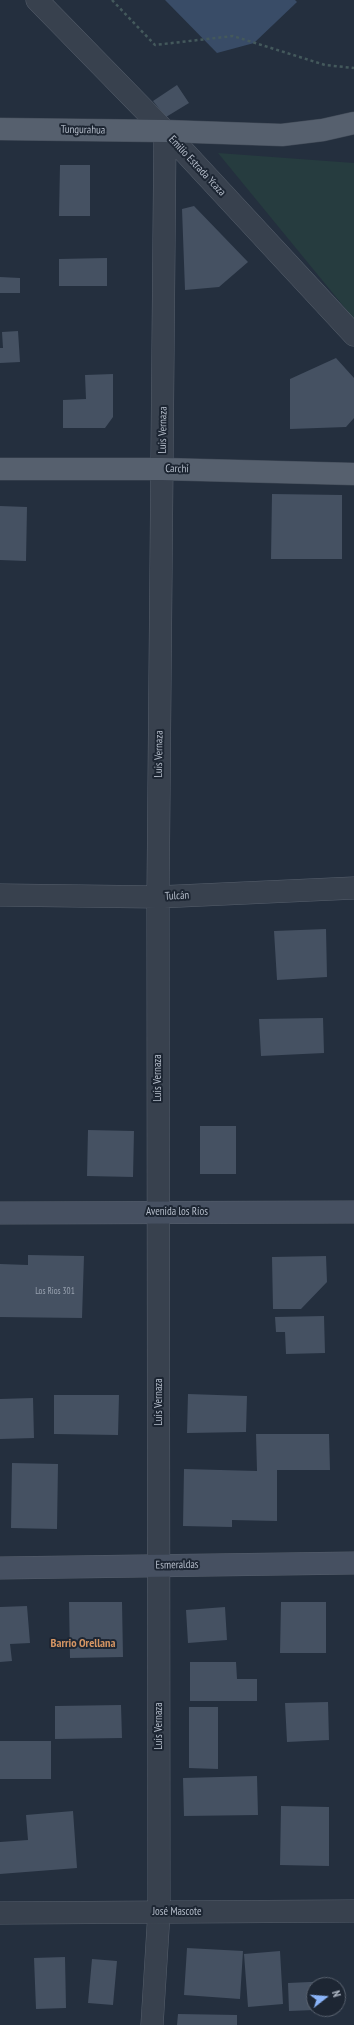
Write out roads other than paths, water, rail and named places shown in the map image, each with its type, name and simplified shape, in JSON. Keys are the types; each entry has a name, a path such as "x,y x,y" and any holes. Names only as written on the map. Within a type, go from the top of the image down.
{"main road":[{"name":"Tungurahua","path":"0,129 165,131 282,135 324,130 354,123"},
{"name":"Carchi","path":"0,469 162,469 354,474"},
{"name":"Avenida los Ríos","path":"0,1213 159,1211 354,1212"},
{"name":"Esmeraldas","path":"0,1568 354,1563"}],"street":[{"name":"Emilio Estrada Ycaza","path":"37,0 165,131 354,335"},
{"name":"Luis Vernaza","path":"152,2025 159,1912 158,897 165,131"},
{"name":"Tulcán","path":"0,896 158,897 354,888"},
{"name":"José Mascote","path":"0,1913 354,1911"}],"water":[{"path":"165,0 295,0 297,2 254,43 217,53"}],"district":[{"name":"Barrio Orellana","path":"83,1644"}]}
